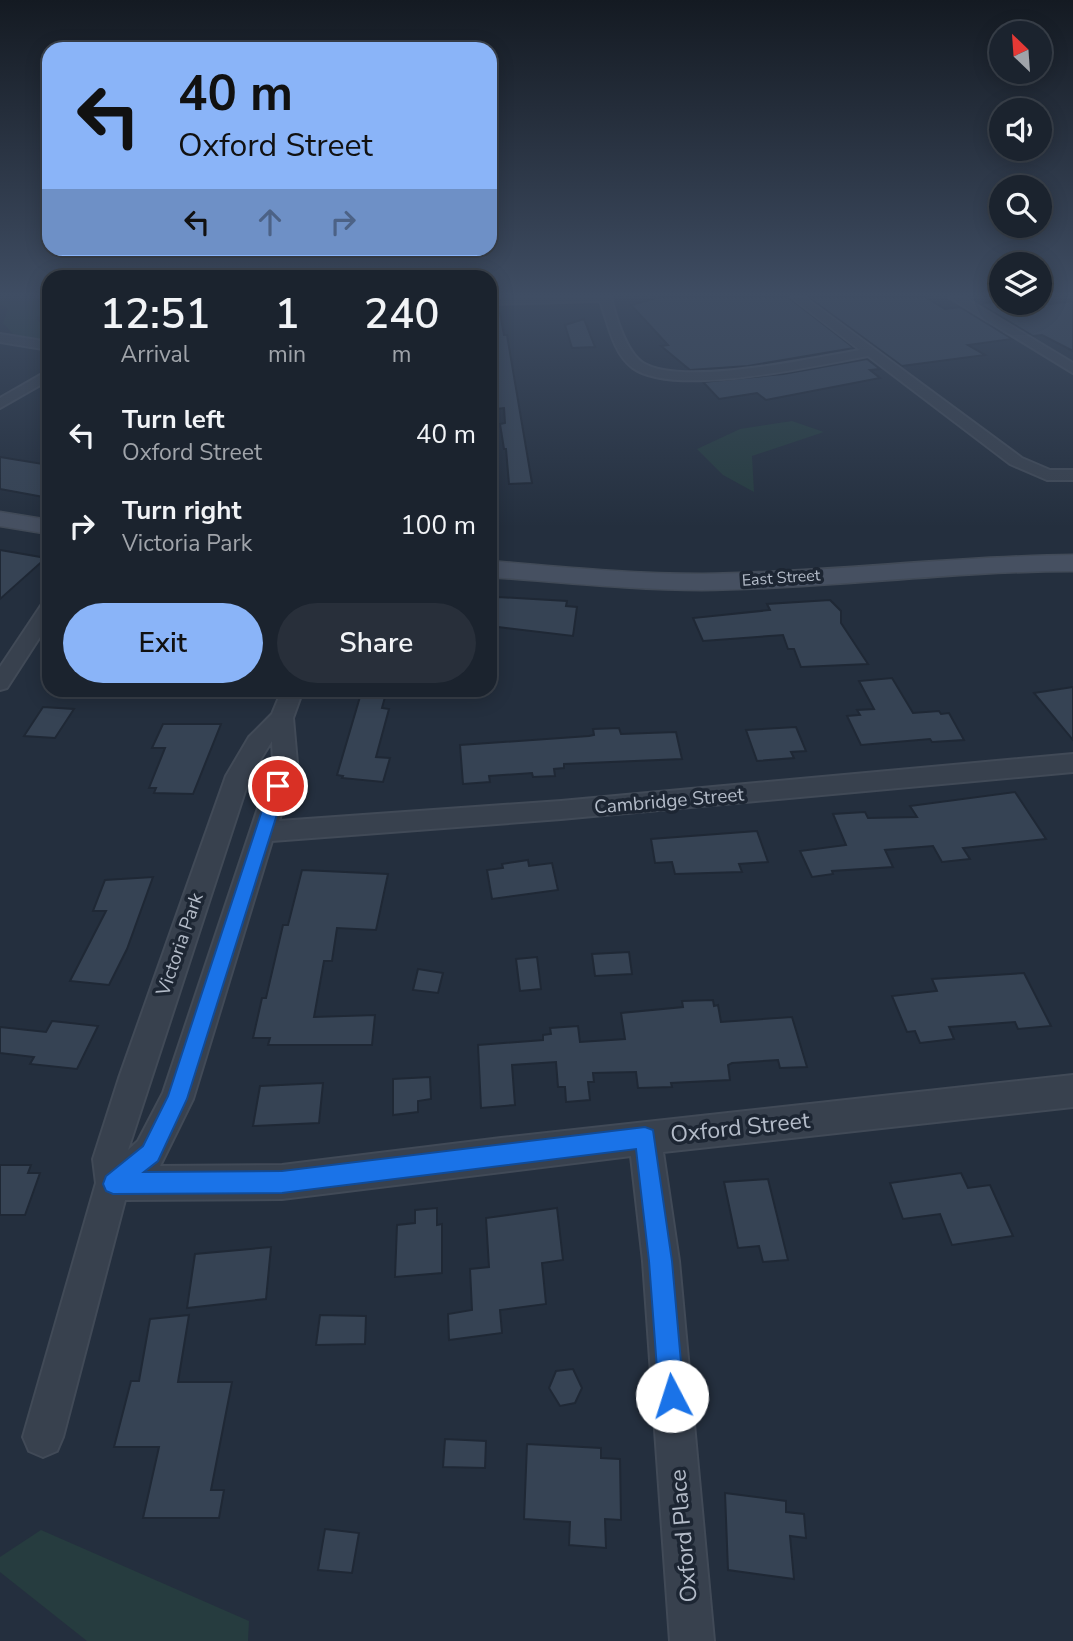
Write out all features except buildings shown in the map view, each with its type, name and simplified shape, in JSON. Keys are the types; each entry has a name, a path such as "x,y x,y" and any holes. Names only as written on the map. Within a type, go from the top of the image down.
{"main road":[{"path":"0,519 42,526"},
{"name":"East Street","path":"497,570 650,581 718,581 1004,562 1073,563"}],"street":[{"path":"654,374 703,376 720,374"},
{"path":"899,374 1030,469 1047,475 1073,475"},
{"path":"0,404 42,378"},
{"path":"0,683 42,619"},
{"name":"Victoria Park","path":"113,1184 150,1153 177,1099 285,763 282,718 290,697"},
{"name":"Victoria Park","path":"43,1437 113,1184 109,1159 134,1078 238,776 257,743 282,718"},
{"name":"Cambridge Street","path":"264,832 561,810 1073,763"},
{"name":"Oxford Street","path":"113,1184 282,1182 645,1138 1073,1091"},
{"name":"Oxford Place","path":"645,1138 661,1261 692,1641"}],"green space":[{"path":"792,421 824,432 752,456 754,492 723,475 697,449 740,429"},
{"path":"41,1530 249,1621 248,1641 87,1641 0,1572 0,1557"}],"route":[{"path":"278,786 177,1099 150,1153 113,1184 282,1182 645,1138 661,1261 672,1396"}]}
